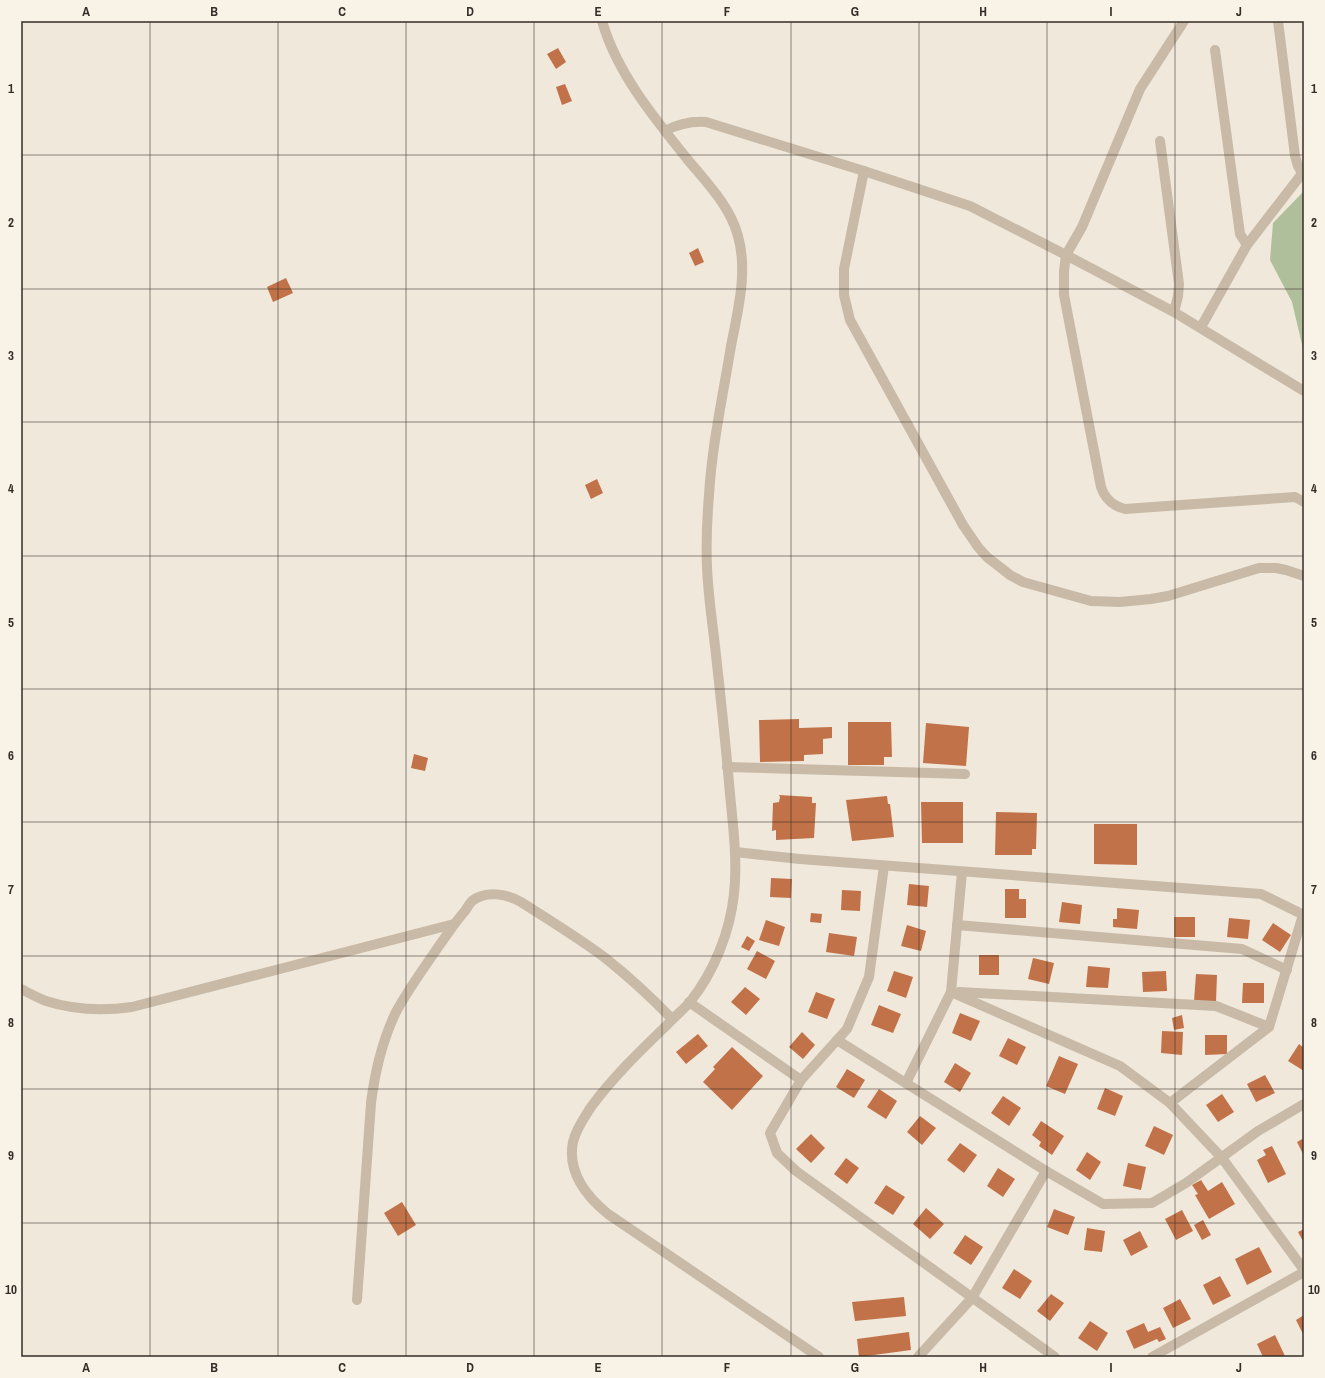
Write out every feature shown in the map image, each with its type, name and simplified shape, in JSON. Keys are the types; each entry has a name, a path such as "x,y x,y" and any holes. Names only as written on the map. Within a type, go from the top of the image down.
{"street":[{"path":"602,21 605,32 616,56 644,102 723,204 738,234 741,252 741,290 712,466 707,533 707,569 735,852 735,881 733,904 728,926 711,968 689,1002 614,1078 598,1098 576,1132 573,1144 572,1160 576,1175 582,1188 594,1203 819,1357"},
{"path":"1184,21 1140,89 1082,227 1066,255 1064,295 1101,487 1106,499 1115,506 1125,509 1294,497 1304,502"},
{"path":"1201,327 1247,245 1303,172 1298,166 1295,156 1278,21"},
{"path":"1215,50 1240,234 1247,245"},
{"path":"665,131 682,124 706,122 864,171 970,206 1174,312 1201,327 1304,391"},
{"path":"1160,141 1178,278 1178,296 1174,312"},
{"path":"864,171 844,269 844,295 850,320 963,525 987,557 1010,575 1023,582 1092,600 1106,602 1134,602 1168,596 1259,568 1276,568 1304,576"},
{"path":"727,767 965,774"},
{"path":"735,852 884,866 1261,894 1304,915 1269,1027 1170,1103"},
{"path":"884,866 869,977 847,1029 802,1080 770,1133 778,1153 796,1171 1055,1357"},
{"path":"906,1083 951,992 962,872"},
{"path":"357,1300 371,1103 376,1067 386,1036 407,993 454,924 472,901 496,894 514,898 604,957 629,977 672,1019"},
{"path":"21,989 45,1000 71,1007 100,1009 132,1007 454,924"},
{"path":"957,925 1242,949 1287,970"},
{"path":"951,992 1216,1006 1269,1027"},
{"path":"951,992 1120,1066 1170,1103 1222,1158 1304,1271 1152,1357"},
{"path":"689,1002 802,1080"},
{"path":"837,1040 1046,1171 1103,1204 1152,1203 1186,1183 1258,1132 1304,1104"},
{"path":"918,1357 972,1298 1046,1171"}],"green space":[{"path":"1304,191 1304,353 1292,302 1270,260 1273,223"}],"building":[{"path":"558,48 566,62 556,69 547,54"},
{"path":"565,84 572,101 562,105 556,87"},
{"path":"698,248 704,262 695,266 689,253"},
{"path":"286,278 293,293 273,302 267,287"},
{"path":"597,479 603,493 591,499 585,485"},
{"path":"799,719 799,728 832,727 832,738 823,739 823,754 804,755 804,761 760,762 759,720"},
{"path":"848,722 891,722 892,757 884,757 884,765 848,765"},
{"path":"926,723 969,727 966,766 923,763"},
{"path":"414,754 428,758 425,771 411,768"},
{"path":"779,795 812,797 812,803 816,803 814,838 776,840 776,830 772,831 773,803 779,802"},
{"path":"887,796 888,804 890,804 894,837 852,841 846,800"},
{"path":"921,802 963,802 963,843 922,843"},
{"path":"996,812 1037,813 1036,849 1032,849 1032,855 995,855"},
{"path":"1094,824 1137,824 1137,865 1094,864"},
{"path":"771,878 792,879 791,898 770,897"},
{"path":"909,884 929,886 927,907 907,905"},
{"path":"1005,889 1019,889 1019,899 1026,899 1026,918 1005,918"},
{"path":"842,890 861,891 860,911 841,910"},
{"path":"1062,902 1082,905 1080,924 1059,922"},
{"path":"1117,908 1139,910 1137,929 1113,927 1113,919 1117,919"},
{"path":"811,913 822,914 821,923 810,922"},
{"path":"1174,917 1195,917 1195,937 1174,937"},
{"path":"1229,918 1250,920 1248,939 1227,937"},
{"path":"766,920 785,927 779,946 759,940"},
{"path":"1273,923 1291,935 1280,952 1262,940"},
{"path":"907,925 926,931 921,951 901,946"},
{"path":"829,933 857,937 854,956 826,952"},
{"path":"747,936 755,941 749,951 741,947"},
{"path":"757,951 775,961 766,979 747,969"},
{"path":"979,955 999,955 999,975 979,975"},
{"path":"1033,958 1054,963 1049,984 1028,979"},
{"path":"1088,966 1110,968 1108,988 1086,987"},
{"path":"894,971 913,977 906,998 887,991"},
{"path":"1166,971 1167,991 1143,992 1142,972"},
{"path":"1196,974 1217,975 1216,1002 1194,1001"},
{"path":"1243,983 1264,983 1264,1003 1242,1003"},
{"path":"745,987 760,999 746,1015 731,1002"},
{"path":"816,992 835,999 827,1019 808,1012"},
{"path":"879,1005 901,1014 893,1033 871,1025"},
{"path":"960,1013 980,1021 971,1041 952,1033"},
{"path":"1182,1015 1184,1028 1174,1030 1172,1018"},
{"path":"1162,1031 1183,1032 1182,1055 1161,1053"},
{"path":"802,1032 815,1045 803,1059 789,1047"},
{"path":"698,1034 708,1046 686,1064 676,1052"},
{"path":"1205,1035 1227,1035 1227,1054 1205,1055"},
{"path":"1008,1038 1026,1047 1017,1065 999,1056"},
{"path":"1299,1044 1304,1048 1304,1071 1288,1061"},
{"path":"732,1047 763,1076 732,1110 703,1082 715,1069 713,1067"},
{"path":"1059,1056 1078,1064 1065,1094 1046,1086"},
{"path":"955,1063 971,1073 960,1092 944,1082"},
{"path":"847,1069 865,1080 854,1098 836,1087"},
{"path":"1265,1075 1275,1093 1256,1102 1247,1084"},
{"path":"1105,1088 1123,1096 1115,1116 1097,1109"},
{"path":"879,1089 897,1101 886,1119 867,1107"},
{"path":"1222,1094 1234,1112 1218,1122 1206,1105"},
{"path":"1003,1096 1021,1108 1009,1126 991,1113"},
{"path":"920,1116 936,1128 922,1145 907,1132"},
{"path":"1041,1121 1064,1136 1052,1155 1039,1146 1041,1142 1032,1135"},
{"path":"1154,1126 1173,1135 1164,1155 1145,1146"},
{"path":"811,1134 825,1148 811,1163 796,1149"},
{"path":"1304,1138 1304,1156 1297,1142"},
{"path":"960,1143 977,1155 964,1173 947,1160"},
{"path":"1272,1146 1286,1174 1268,1183 1257,1160 1266,1155 1263,1150"},
{"path":"1087,1152 1101,1162 1090,1180 1076,1170"},
{"path":"846,1158 859,1168 847,1184 834,1174"},
{"path":"1128,1163 1146,1167 1141,1190 1123,1186"},
{"path":"998,1168 1015,1179 1003,1197 987,1186"},
{"path":"1201,1180 1208,1191 1222,1182 1235,1204 1209,1219 1195,1195 1198,1194 1192,1185"},
{"path":"886,1185 905,1197 893,1215 874,1203"},
{"path":"402,1202 416,1225 398,1236 384,1213"},
{"path":"926,1208 944,1224 930,1239 913,1224"},
{"path":"1054,1209 1075,1217 1068,1235 1047,1227"},
{"path":"1182,1210 1193,1231 1176,1240 1165,1219"},
{"path":"1203,1220 1211,1235 1202,1240 1194,1225"},
{"path":"1087,1228 1105,1231 1102,1252 1084,1250"},
{"path":"1304,1229 1304,1243 1298,1232"},
{"path":"1140,1231 1148,1247 1131,1256 1123,1240"},
{"path":"965,1235 983,1247 971,1265 953,1253"},
{"path":"1259,1247 1272,1272 1247,1285 1235,1259"},
{"path":"1014,1269 1032,1281 1020,1299 1002,1288"},
{"path":"1220,1276 1231,1296 1213,1305 1203,1285"},
{"path":"1051,1294 1064,1303 1050,1321 1037,1311"},
{"path":"904,1297 906,1316 855,1321 852,1302"},
{"path":"1180,1299 1191,1319 1173,1328 1163,1308"},
{"path":"1304,1315 1304,1336 1296,1320"},
{"path":"1090,1321 1108,1333 1097,1351 1078,1338"},
{"path":"1144,1323 1148,1332 1160,1327 1166,1339 1159,1342 1157,1339 1134,1349 1126,1331"},
{"path":"909,1332 911,1350 859,1357 857,1339"},
{"path":"1275,1335 1285,1356 1263,1357 1257,1344"}]}
